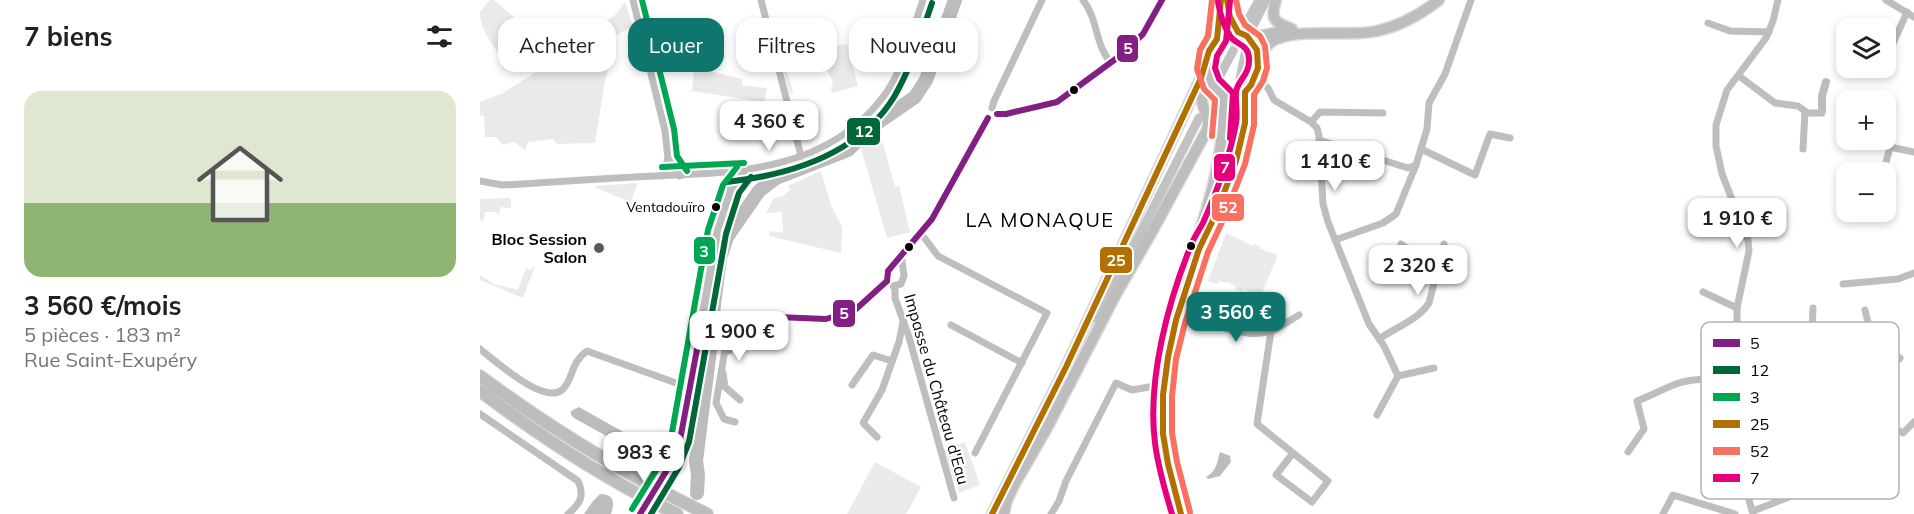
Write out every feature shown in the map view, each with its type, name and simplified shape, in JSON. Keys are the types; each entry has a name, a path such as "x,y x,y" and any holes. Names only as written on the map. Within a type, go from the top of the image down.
{"highway":[{"path":"480,376 572,439 627,472 707,514"},
{"path":"480,391 568,452 622,485 677,514"}],"main road":[{"path":"1217,39 1221,0"},
{"path":"1224,95 1239,96 1245,93 1254,78 1259,57 1258,48 1246,32 1230,17 1227,0"},
{"path":"1246,32 1259,0"},
{"path":"1246,32 1266,0"},
{"path":"1276,0 1274,20 1305,34"},
{"path":"1259,57 1271,42 1284,37 1305,34 1359,34 1377,31 1414,18 1439,0"},
{"path":"1066,367 1205,69 1205,62 1213,43 1230,33 1293,29"},
{"path":"1240,79 1246,50"},
{"path":"1004,514 1013,487 1047,428 1115,296 1208,130 1209,119 1202,97 1215,82 1233,51"},
{"path":"1174,514 1158,453 1155,386 1218,164 1224,95 1205,69"},
{"path":"1181,514 1166,459 1163,434 1162,395 1169,344 1176,306 1229,183 1247,111 1245,93"},
{"path":"1202,243 1222,175 1237,105"},
{"path":"992,514 1038,419 1138,238 1199,118"},
{"path":"1115,296 1138,238"},
{"path":"1038,419 1047,428"}],"street":[{"path":"633,0 665,131 668,159 662,176"},
{"path":"761,0 801,156"},
{"path":"480,181 502,185 726,173 744,171 801,156 827,146 851,130 884,96 898,70 923,0"},
{"path":"887,281 886,273 932,219 988,118 993,118 994,101 1042,0"},
{"path":"1083,0 1089,8 1103,54 1111,63"},
{"path":"994,111 1006,114 1057,102 1111,63 1143,34 1162,0"},
{"path":"1335,240 1383,223 1396,214 1416,165 1427,129 1429,103 1445,74 1471,0"},
{"path":"1737,322 1737,308 1749,251 1749,240 1722,174 1716,146 1716,125 1727,90 1759,50 1769,32 1778,0"},
{"path":"1886,0 1914,17"},
{"path":"1896,37 1907,12"},
{"path":"1708,23 1730,31 1769,32"},
{"path":"1738,76 1775,103 1798,106 1805,113 1822,113"},
{"path":"1254,78 1268,88 1274,100 1317,128 1323,204 1369,324 1398,376"},
{"path":"1311,122 1320,112 1383,113"},
{"path":"1803,149 1805,113"},
{"path":"1421,149 1475,175 1490,134 1510,138"},
{"path":"1319,140 1408,168 1416,165"},
{"path":"1886,162 1890,147 1914,152"},
{"path":"668,159 680,176"},
{"path":"640,514 670,465 680,440 717,232 731,189 744,171"},
{"path":"726,173 731,189"},
{"path":"920,232 938,256 1047,313 975,453"},
{"path":"1401,244 1437,269"},
{"path":"1379,339 1418,316 1429,303 1444,244"},
{"path":"887,281 895,286 903,282 901,254"},
{"path":"890,269 899,269 903,273"},
{"path":"1843,284 1890,280 1914,273"},
{"path":"701,328 777,317 826,319 855,310 887,281"},
{"name":"Impasse du Château d'Eau","path":"895,286 895,298 954,498"},
{"path":"1703,292 1737,308"},
{"path":"1176,306 1220,325 1248,333 1271,331 1299,315"},
{"path":"1812,322 1813,308"},
{"path":"1865,310 1868,322"},
{"path":"877,437 863,423 882,390 903,322"},
{"path":"732,325 723,373 725,387 740,400"},
{"path":"732,325 716,404 724,419 735,422"},
{"path":"951,325 1022,363"},
{"path":"1271,331 1257,424 1329,481 1312,502 1276,475 1293,453"},
{"path":"480,349 545,394 554,394 562,390 578,357 587,351 690,388"},
{"path":"852,385 873,355 892,361"},
{"path":"1377,415 1398,376 1434,368"},
{"path":"1628,452 1644,429 1637,401 1678,383 1701,380"},
{"path":"1051,514 1116,383 1132,390 1155,386"},
{"path":"480,414 578,481 581,489 580,501 568,514"},
{"path":"1899,431 1903,433 1914,422"},
{"path":"1663,514 1673,495 1735,514"},
{"path":"1753,513 1785,499"}],"shaded area":[{"path":"490,0 494,0 515,18 498,18 498,52 485,32 480,12"},
{"path":"625,2 630,18 628,18 628,29 616,36 616,18 611,18"},
{"path":"847,44 849,72 854,72 858,86 832,93 833,82 828,72 837,72 837,46"},
{"path":"536,72 607,72 595,143 557,144 553,139 528,142 525,150 514,142 503,145 496,137 485,137 484,116 480,115 480,102 503,93"},
{"path":"694,72 713,72 742,79 742,85 767,88 764,102 692,91"},
{"path":"784,72 787,72 793,92 790,95"},
{"path":"882,140 895,187 899,186 910,232 887,238 860,145"},
{"path":"821,171 831,205 842,227 841,253 769,236 770,231 783,233 782,212 766,213 774,198 783,196 790,190 788,186"},
{"path":"638,183 629,207 628,201 596,188 596,186"},
{"path":"511,198 511,208 501,207 498,215 496,212 485,212 484,220 480,221 480,199"},
{"path":"1226,233 1278,255 1260,297 1244,289 1242,292 1235,289 1236,286 1227,282 1219,281 1218,284 1208,281"},
{"path":"535,266 523,298 480,280 480,275 494,284 518,290 526,268 530,270"},
{"path":"579,407 634,438 634,447 628,448 574,418 571,411"},
{"path":"965,442 980,485 959,493 943,449"},
{"path":"1220,452 1230,456 1231,462 1220,476 1208,479 1206,477 1214,469"},
{"path":"875,462 921,487 906,514 847,514"},
{"path":"600,494 611,497 613,506 611,514 584,514 593,501"}],"waterway":[{"path":"712,320 720,258 727,237 759,191 776,178 848,150 873,126 915,97 926,80 955,0"},
{"path":"1822,110 1822,96 1826,82"},
{"path":"697,493 696,461 712,334"}],"tunnel":[{"path":"1233,51 1244,29"},
{"path":"1202,112 1216,84"}],"transit line":[{"name":"3","path":"642,0 674,129 677,156 687,171"},
{"name":"5","path":"997,114 1057,102 1121,55 1143,34 1162,0"},
{"name":"52","path":"1212,0 1208,36 1200,50 1197,69 1204,89 1215,100 1212,136"},
{"name":"25","path":"992,514 1066,367 1201,78 1209,51 1217,39 1221,0"},
{"name":"25","path":"1181,514 1163,434 1163,395 1168,357 1176,320 1199,249 1216,214 1236,161 1245,123 1245,92 1251,85 1258,68 1257,50 1247,36 1238,32 1230,17 1227,0"},
{"name":"52","path":"1190,512 1172,433 1172,396 1176,359 1208,252 1245,164 1254,125 1254,95 1263,81 1267,68 1265,46 1260,36 1245,25 1239,14 1236,0"},
{"name":"7","path":"1230,1 1226,41 1217,56 1215,68 1219,79 1233,93 1230,138"},
{"name":"7","path":"1172,514 1155,443 1153,419 1157,367 1168,315 1183,266 1227,162 1237,119 1237,88 1249,65 1247,50 1233,39 1225,28 1218,2"},
{"name":"12","path":"727,182 751,179 798,167 842,147 862,133 879,117 894,97 906,75 932,3"},
{"name":"5","path":"887,281 888,271 932,219 988,118"},
{"name":"3","path":"662,167 744,163"},
{"name":"3","path":"632,509 662,461 671,438 708,230 723,185 737,167"},
{"name":"12","path":"651,514 678,469 689,442 726,234 739,193 751,177"},
{"name":"5","path":"701,328 736,325 777,317 826,319 855,310 887,281"},
{"name":"5","path":"640,514 670,465 680,440 701,328"}],"place":[{"name":"Ventadouïro","path":"716,207"},
{"name":"Bloc Session Salon","path":"599,248"}],"district":[{"name":"LA MONAQUE","path":"1040,219"}]}
